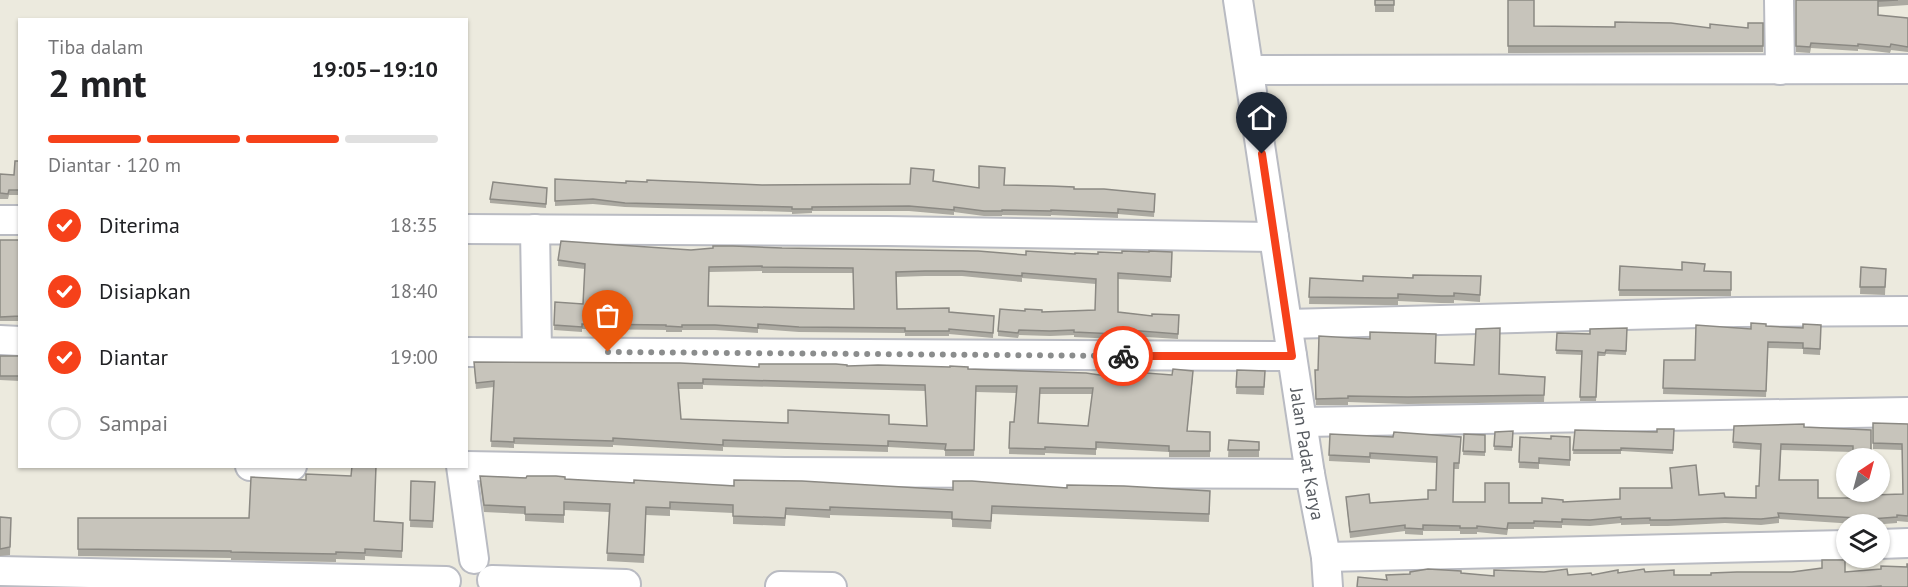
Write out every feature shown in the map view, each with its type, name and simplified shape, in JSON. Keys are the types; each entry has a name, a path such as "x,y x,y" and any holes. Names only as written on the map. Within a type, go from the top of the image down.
{"street":[{"name":"Jalan Padat Karya","path":"1238,0 1310,474 1326,557 1328,587"},
{"path":"1779,0 1780,70"},
{"path":"1249,70 1908,69"},
{"path":"0,220 18,220"},
{"path":"468,229 887,231 1274,237"},
{"path":"535,229 537,352"},
{"path":"1288,324 1737,312 1908,311"},
{"path":"0,340 18,340"},
{"path":"468,352 1292,356"},
{"path":"1303,422 1908,411"},
{"path":"468,466 785,472 1310,474"},
{"path":"461,468 486,576"},
{"path":"1890,544 1908,543"},
{"path":"1326,557 1836,544"},
{"path":"0,571 446,584 450,569 460,561 486,576 626,584"},
{"path":"780,586 832,587"}],"building":[{"path":"1375,0 1394,0 1394,5 1375,5"},
{"path":"1508,0 1534,0 1534,26 1615,27 1615,22 1671,23 1710,28 1710,24 1748,28 1748,23 1763,23 1763,46 1508,46"},
{"path":"1796,0 1898,0 1878,1 1878,15 1908,18 1908,47 1891,44 1890,47 1811,43 1810,47 1796,46"},
{"path":"15,161 18,161 18,190 9,190 8,194 0,193 0,174 14,175"},
{"path":"979,166 1005,168 1004,185 1074,187 1074,189 1104,189 1155,194 1154,212 1118,209 1118,213 1051,210 984,211 954,207 954,210 909,206 792,209 792,207 625,203 593,199 555,201 555,179 626,183 626,181 647,182 647,180 762,185 910,184 911,168 934,170 933,181 979,188"},
{"path":"493,182 547,188 546,204 490,199"},
{"path":"0,240 18,240 18,316 0,317"},
{"path":"561,241 691,250 713,248 713,246 733,246 978,251 1026,255 1026,251 1075,254 1122,253 1122,251 1172,252 1171,277 1118,273 1118,312 1152,316 1152,314 1179,315 1178,334 1116,329 1116,334 1074,332 1074,330 1019,330 1018,333 998,331 1000,309 1042,310 1042,312 1095,310 1096,279 962,271 896,272 897,309 949,308 949,312 994,316 993,333 949,329 949,331 905,331 905,328 799,327 758,324 758,328 715,325 682,325 682,327 582,324 582,327 554,325 555,302 583,304 585,264 558,260","holes":["709,267 853,268 854,309 708,306"]},
{"path":"1682,262 1705,264 1704,271 1731,272 1731,290 1619,290 1620,266 1682,270"},
{"path":"1861,267 1886,269 1885,287 1860,287"},
{"path":"1413,275 1481,276 1480,295 1454,293 1454,296 1398,294 1398,298 1309,297 1310,278 1363,281 1363,276 1413,278"},
{"path":"1751,323 1803,328 1803,324 1821,325 1820,349 1803,348 1803,343 1768,342 1766,391 1663,388 1664,360 1695,360 1696,325 1751,329"},
{"path":"1500,328 1499,374 1545,377 1544,395 1348,396 1348,398 1316,399 1315,370 1318,370 1319,336 1370,339 1370,332 1436,334 1435,363 1474,365 1476,329"},
{"path":"1627,328 1626,351 1598,352 1596,397 1580,397 1582,351 1556,350 1557,333 1590,334 1590,329"},
{"path":"0,356 18,356 18,376 0,376"},
{"path":"474,362 680,363 759,367 759,364 950,366 968,367 968,369 1086,373 1120,378 1120,371 1172,375 1173,369 1193,371 1187,431 1210,432 1210,451 1169,451 1169,446 1096,442 1096,449 1009,448 1010,422 1014,422 1017,386 976,386 974,450 945,450 946,444 888,441 888,446 723,440 723,445 613,438 613,441 514,438 514,442 491,441 494,381 476,383","holes":["703,379 925,385 927,426 889,424 889,415 788,410 788,423 681,419 678,383 703,383","1040,388 1093,388 1088,426 1038,423"]},
{"path":"1237,370 1265,371 1264,387 1236,387"},
{"path":"1873,423 1908,424 1908,516 1897,515 1897,517 1890,518 1890,514 1836,514 1836,517 1778,513 1779,517 1761,519 1650,520 1650,518 1621,519 1621,517 1590,520 1562,519 1562,522 1508,523 1507,529 1423,525 1423,529 1405,528 1405,525 1350,532 1346,497 1369,494 1370,503 1428,499 1428,490 1436,490 1437,457 1370,453 1370,457 1329,455 1330,434 1393,437 1394,432 1461,437 1459,463 1454,463 1453,502 1485,502 1485,483 1509,483 1509,503 1542,503 1542,498 1563,500 1563,502 1620,499 1620,488 1672,488 1670,468 1696,465 1699,495 1724,493 1725,497 1756,498 1756,486 1759,486 1761,444 1733,442 1734,426 1804,424 1804,427 1871,430 1871,448 1781,444 1779,480 1818,480 1818,498 1836,498 1836,502 1890,502 1890,494 1903,494 1902,444 1873,443"},
{"path":"1657,429 1674,429 1673,450 1621,448 1621,450 1573,450 1575,430 1657,432"},
{"path":"1513,431 1512,447 1494,446 1495,432"},
{"path":"1464,434 1485,435 1485,452 1463,451"},
{"path":"1551,436 1570,437 1570,460 1539,458 1539,463 1519,462 1520,437 1551,439"},
{"path":"1229,440 1259,442 1259,450 1228,450"},
{"path":"352,468 376,468 374,521 403,523 402,551 365,549 365,553 336,552 336,554 78,549 78,518 249,518 251,477 306,480 306,474 351,476"},
{"path":"480,476 526,478 527,476 556,476 565,477 565,479 634,483 634,480 734,486 734,480 802,481 953,490 953,481 972,481 1067,488 1067,485 1124,486 1210,491 1209,514 992,506 991,521 952,519 952,512 830,507 830,510 786,508 785,518 733,516 733,505 670,502 670,508 646,507 644,555 607,553 610,504 564,502 564,515 525,514 525,507 484,505"},
{"path":"411,481 435,482 433,521 410,520"},
{"path":"0,517 11,518 10,547 0,549"},
{"path":"1822,560 1836,560 1836,568 1845,568 1845,572 1890,566 1907,567 1908,564 1908,587 1357,587 1358,577 1387,580 1386,575 1410,574 1410,572 1428,569 1494,576 1494,570 1544,572 1567,569 1568,575 1591,573 1592,575 1618,570 1618,573 1644,569 1645,572 1674,570 1674,575 1711,575 1711,573 1737,572 1792,572 1822,568"}],"way so far":[{"path":"608,352 1123,356"}],"route":[{"path":"1123,356 1292,356 1262,154"}]}
